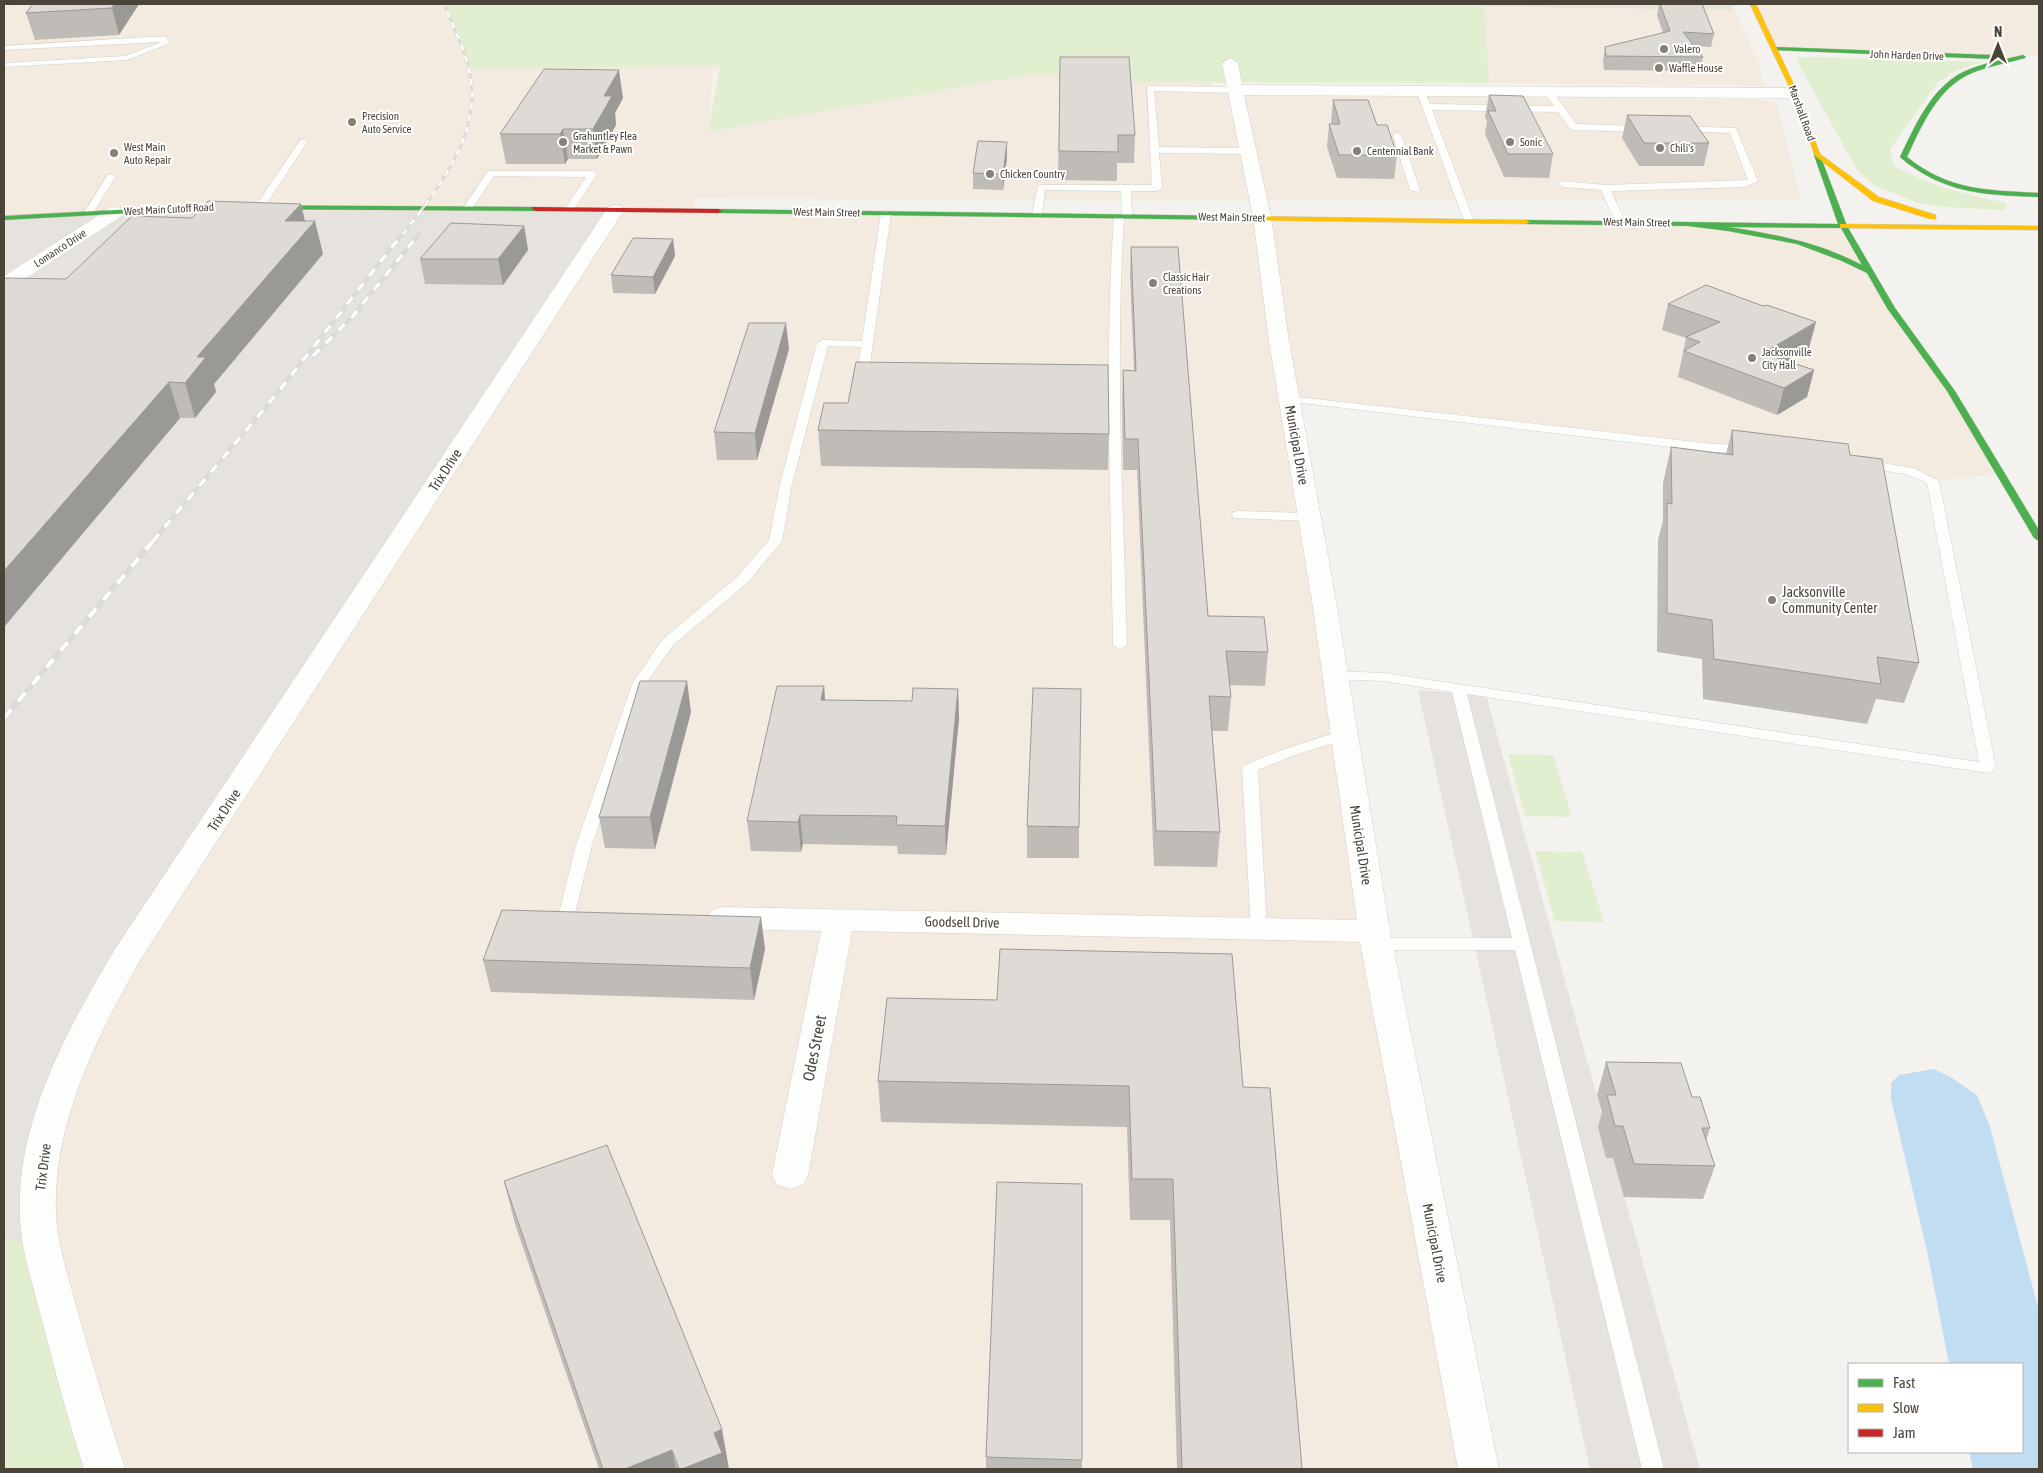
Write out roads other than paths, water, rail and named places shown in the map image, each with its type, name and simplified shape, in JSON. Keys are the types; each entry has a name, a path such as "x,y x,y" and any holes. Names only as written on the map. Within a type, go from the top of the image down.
{"main road":[{"name":"Marshall Road","path":"1753,4 1795,93 1844,226 1891,308 1950,391 2039,538"},
{"path":"1763,23 1785,34 1833,49 1855,53"},
{"name":"John Harden Drive","path":"1775,49 1855,53 2027,56 1974,70 1953,81 1932,104 1903,157 1919,172 1936,181 1957,187 1987,192 2039,195"},
{"path":"1817,155 1876,198 1914,213 1984,228"},
{"name":"West Main Cutoff Road","path":"4,218 260,206 424,207"},
{"name":"West Main Street","path":"424,207 1620,221 2039,228"},
{"path":"1679,223 1764,234 1818,247 1855,262 1870,273"}],"street":[{"name":"Municipal Drive","path":"1230,63 1262,217 1289,399 1335,675 1375,938 1479,1469"},
{"path":"1236,90 1795,93"},
{"name":"Trix Drive","path":"104,1469 74,1372 42,1246 39,1213 46,1136 66,1075 96,1009 126,957 615,210"},
{"name":"Lomanco Drive","path":"4,284 116,212"},
{"name":"Goodsell Drive","path":"692,917 838,921 932,921 1258,930 1375,938"},
{"name":"Odes Street","path":"790,1175 838,921"}],"lane":[{"path":"4,48 147,39 163,39 166,43 127,58 4,65"},
{"path":"1037,215 1041,187 1157,188 1156,150 1150,88 1236,90"},
{"path":"1420,90 1469,220"},
{"path":"1548,91 1573,127 1655,129"},
{"path":"1428,107 1559,109"},
{"path":"1563,184 1605,188 1745,184 1753,181 1733,130 1674,129"},
{"path":"1398,135 1415,190"},
{"path":"243,222 260,206 304,142"},
{"path":"1156,150 1249,151"},
{"path":"468,208 491,173 592,174 570,209"},
{"path":"89,213 111,176"},
{"path":"1120,645 1114,360 1115,276 1126,188"},
{"path":"1605,188 1620,221"},
{"path":"862,379 886,213"},
{"path":"571,913 584,845 640,682 668,642 742,580 775,541 786,484 822,343 868,344"},
{"path":"1289,399 1713,448 1762,450"},
{"path":"1335,675 1384,677 1988,768 1933,481 1909,472 1855,462"},
{"path":"1238,515 1309,517"},
{"path":"1458,688 1653,1469"},
{"path":"1258,930 1250,768 1287,753 1344,735"},
{"path":"1375,938 1522,944"}],"water":[{"path":"1934,1069 1952,1078 1977,1095 1990,1127 2039,1311 2039,1469 1973,1469 1969,1453 2023,1453 2023,1363 1949,1363 1927,1251 1891,1099 1891,1083 1899,1075"}],"railway":[{"path":"403,234 441,182 462,143 469,122 472,101 469,70 444,4"},
{"path":"153,541 275,396 403,233"},
{"path":"313,356 353,316 419,234"},
{"path":"4,718 154,540"}],"place":[{"name":"Valero","path":"1664,49"},
{"name":"Waffle House","path":"1659,68"},
{"name":"Precision Auto Service","path":"352,122"},
{"name":"Grahuntley Flea Market & Pawn","path":"563,142"},
{"name":"Sonic","path":"1510,142"},
{"name":"Chili's","path":"1660,148"},
{"name":"Centennial Bank","path":"1357,151"},
{"name":"West Main Auto Repair","path":"114,153"},
{"name":"Chicken Country","path":"990,174"},
{"name":"Classic Hair Creations","path":"1153,283"},
{"name":"Jacksonville City Hall","path":"1752,358"},
{"name":"Jacksonville Community Center","path":"1772,600"}]}
